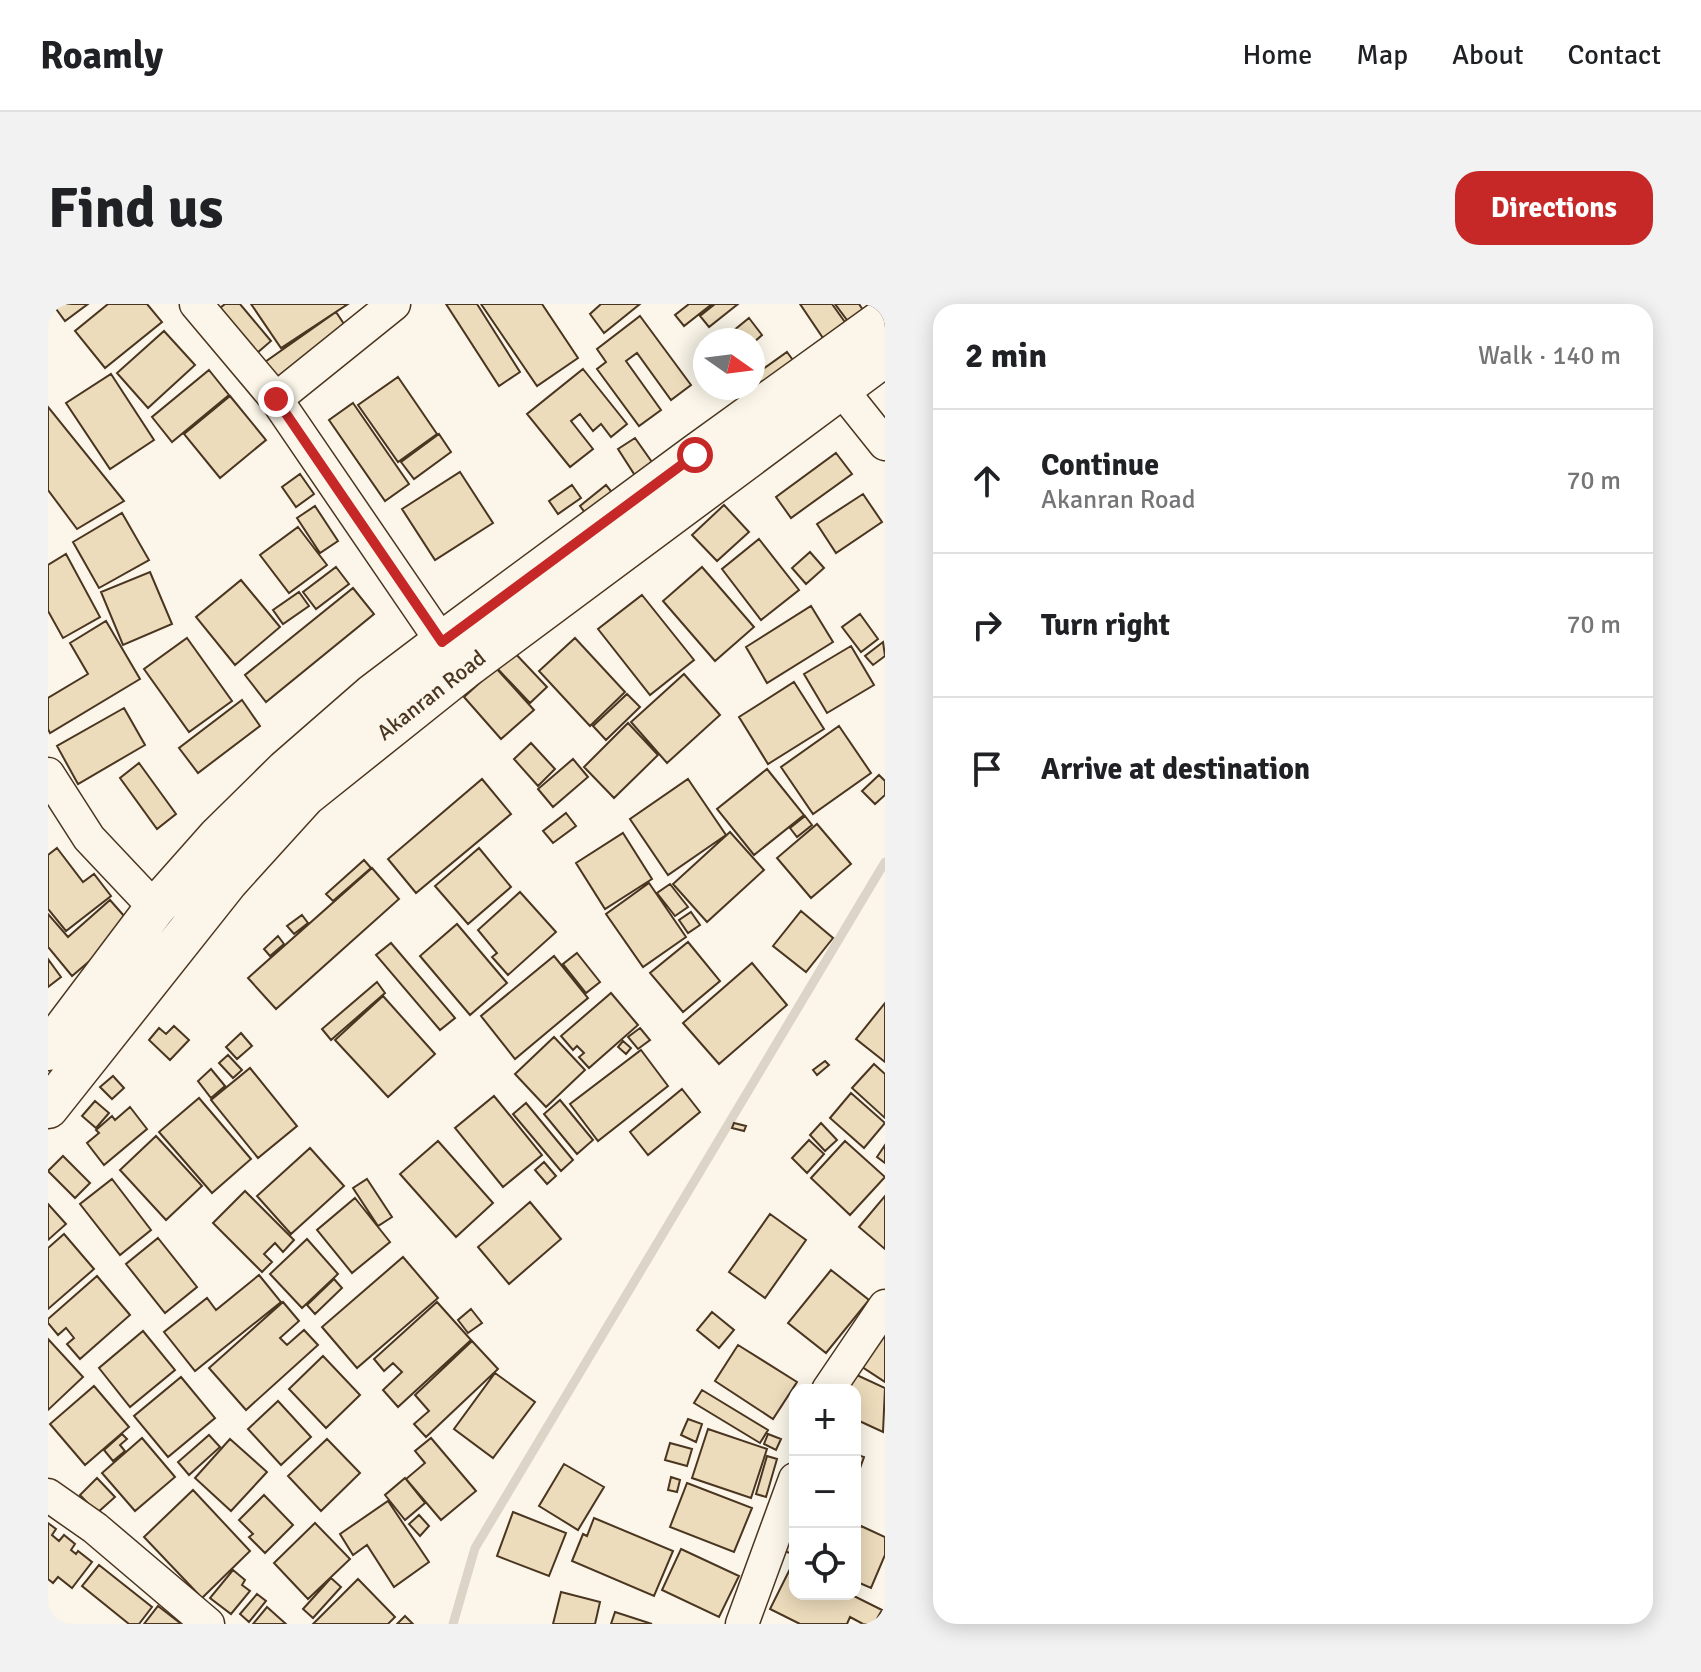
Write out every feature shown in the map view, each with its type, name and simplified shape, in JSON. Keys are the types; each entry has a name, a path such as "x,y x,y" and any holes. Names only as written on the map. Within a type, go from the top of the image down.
{"main road":[{"name":"Akanran Road","path":"48,1108 219,892 305,796 885,318"},
{"name":"Akanran Road","path":"48,1050 155,908 218,837 286,770 372,695 442,642 841,389 885,356"}],"street":[{"path":"196,304 276,399 442,642"},
{"path":"276,399 394,304"},
{"path":"841,389 885,444"},
{"path":"48,774 89,838 155,908"},
{"path":"832,1384 885,1306"},
{"path":"48,1495 95,1528 208,1624"},
{"path":"742,1624 789,1495"}],"building":[{"path":"88,304 65,321 54,306"},
{"path":"108,304 147,304 162,322 105,368 75,331"},
{"path":"225,304 240,304 271,341 257,353 220,308"},
{"path":"251,304 348,304 281,348"},
{"path":"446,304 477,304 520,372 499,386"},
{"path":"481,304 542,304 578,358 537,386"},
{"path":"601,304 640,304 604,333 590,314"},
{"path":"689,304 712,304 684,326 675,315"},
{"path":"715,304 738,304 709,327 700,316"},
{"path":"800,304 832,304 847,325 825,341"},
{"path":"835,304 859,304 865,313 850,324"},
{"path":"336,312 348,330 277,380 265,362"},
{"path":"640,316 691,385 671,400 637,353 626,361 661,410 639,426 597,369 606,362 597,349"},
{"path":"749,318 757,328 737,328"},
{"path":"164,331 195,365 148,408 117,373"},
{"path":"787,352 798,367 766,389 765,368"},
{"path":"583,369 627,424 611,437 601,424 593,431 580,414 571,421 593,449 570,467 527,414"},
{"path":"209,370 229,395 172,442 152,417"},
{"path":"111,374 154,440 110,469 66,403"},
{"path":"398,377 437,434 398,462 358,405"},
{"path":"230,396 266,440 220,478 184,434"},
{"path":"353,403 409,484 385,501 329,420"},
{"path":"48,407 124,501 77,529 48,490"},
{"path":"439,434 451,452 414,479 401,462"},
{"path":"635,438 654,465 636,477 618,449"},
{"path":"836,453 852,474 791,518 776,497"},
{"path":"460,472 493,523 435,560 402,509"},
{"path":"300,474 314,494 296,507 282,487"},
{"path":"572,485 581,498 558,514 549,501"},
{"path":"606,485 619,501 592,522 580,506"},
{"path":"863,494 882,522 836,553 817,524"},
{"path":"724,505 749,532 717,561 692,535"},
{"path":"315,506 338,541 320,553 297,518"},
{"path":"122,513 149,560 99,588 73,542"},
{"path":"298,527 327,565 289,593 260,555"},
{"path":"759,539 799,590 761,620 722,569"},
{"path":"810,552 824,568 806,584 792,568"},
{"path":"66,554 100,617 63,638 48,611 48,565"},
{"path":"336,567 349,584 316,609 303,592"},
{"path":"702,567 754,627 715,661 663,601"},
{"path":"150,572 172,624 123,645 101,592"},
{"path":"241,580 280,627 235,665 196,617"},
{"path":"353,588 374,614 266,702 245,675"},
{"path":"299,592 309,606 283,624 273,610"},
{"path":"642,595 694,660 650,695 598,629"},
{"path":"811,606 833,642 767,683 746,647"},
{"path":"860,614 878,639 861,652 842,627"},
{"path":"106,621 140,679 50,733 48,698 88,674 70,643"},
{"path":"187,638 232,701 189,732 144,669"},
{"path":"575,638 625,692 590,726 539,671"},
{"path":"883,642 885,656 873,665 865,656"},
{"path":"851,646 874,685 827,713 804,674"},
{"path":"512,650 547,687 530,703 495,666"},
{"path":"496,668 534,710 501,739 464,697"},
{"path":"684,674 720,715 667,763 631,722"},
{"path":"794,682 824,729 768,764 739,717"},
{"path":"627,694 640,707 606,740 593,726"},
{"path":"242,700 260,726 198,773 179,748"},
{"path":"124,708 145,745 78,784 57,746"},
{"path":"628,723 658,755 614,798 584,767"},
{"path":"839,726 871,773 813,814 781,767"},
{"path":"531,743 555,769 538,786 514,759"},
{"path":"573,759 588,777 553,807 538,789"},
{"path":"139,763 176,814 157,829 120,778"},
{"path":"767,769 804,815 754,855 717,809"},
{"path":"879,775 885,781 885,795 875,804 862,791"},
{"path":"482,779 511,814 416,893 388,859"},
{"path":"688,779 726,835 668,875 630,819"},
{"path":"566,813 576,826 553,843 543,831"},
{"path":"805,816 812,825 797,837 790,828"},
{"path":"817,824 851,864 811,898 777,858"},
{"path":"730,832 764,870 707,922 673,884"},
{"path":"623,833 652,879 605,909 576,863"},
{"path":"57,848 83,882 94,874 111,896 66,931 48,909 48,855"},
{"path":"479,848 511,887 468,924 435,886"},
{"path":"364,860 371,868 333,901 326,894"},
{"path":"372,868 399,899 276,1009 248,978"},
{"path":"649,883 686,937 643,967 606,914"},
{"path":"670,884 688,907 675,916 657,893"},
{"path":"520,892 556,932 508,975 492,957 497,953 478,930"},
{"path":"110,900 132,925 72,976 48,947 48,914 68,937"},
{"path":"801,911 833,938 806,972 773,946"},
{"path":"691,912 700,925 688,933 679,920"},
{"path":"302,915 308,923 294,934 287,926"},
{"path":"457,924 507,983 470,1015 420,956"},
{"path":"278,936 284,944 270,956 264,949"},
{"path":"688,942 720,981 683,1012 650,973"},
{"path":"391,943 455,1018 440,1030 376,955"},
{"path":"577,953 600,982 586,993 563,964"},
{"path":"554,956 588,998 515,1059 481,1016"},
{"path":"48,959 61,977 48,987"},
{"path":"752,963 787,1005 719,1064 683,1023"},
{"path":"377,982 385,993 331,1040 322,1029"},
{"path":"611,993 638,1025 589,1068 579,1057 584,1053 577,1046 573,1050 561,1036"},
{"path":"383,996 435,1054 388,1097 335,1040"},
{"path":"885,1003 885,1062 856,1039"},
{"path":"174,1026 189,1040 170,1060 149,1040 159,1028 166,1034"},
{"path":"640,1028 650,1040 638,1049 628,1037"},
{"path":"241,1033 252,1046 237,1059 226,1047"},
{"path":"554,1037 585,1070 546,1107 515,1074"},
{"path":"623,1041 631,1048 626,1054 618,1047"},
{"path":"641,1050 668,1086 598,1141 570,1104"},
{"path":"228,1055 242,1070 233,1078 219,1063"},
{"path":"825,1061 829,1065 817,1075 813,1070"},
{"path":"874,1064 885,1074 885,1118 852,1088"},
{"path":"250,1068 297,1126 258,1158 211,1100"},
{"path":"211,1069 225,1086 211,1098 198,1081"},
{"path":"113,1076 124,1088 112,1099 100,1087"},
{"path":"682,1089 700,1112 648,1155 630,1132"},
{"path":"851,1093 885,1123 864,1148 830,1118"},
{"path":"494,1096 542,1155 503,1187 455,1128"},
{"path":"199,1098 251,1159 212,1193 159,1132"},
{"path":"560,1100 593,1140 577,1154 544,1114"},
{"path":"95,1101 109,1113 96,1128 82,1116"},
{"path":"526,1103 573,1160 561,1171 513,1114"},
{"path":"130,1107 147,1129 104,1165 87,1143 112,1116 115,1120"},
{"path":"734,1123 746,1126 744,1131 732,1128"},
{"path":"821,1123 837,1140 825,1151 810,1135"},
{"path":"156,1136 202,1186 166,1220 120,1170"},
{"path":"809,1140 824,1154 807,1173 792,1158"},
{"path":"438,1141 493,1203 456,1237 400,1174"},
{"path":"845,1141 885,1177 850,1215 811,1178"},
{"path":"885,1145 885,1163 877,1157"},
{"path":"310,1148 344,1186 291,1234 257,1196"},
{"path":"63,1156 90,1183 75,1198 48,1171"},
{"path":"544,1162 556,1176 547,1184 535,1170"},
{"path":"112,1179 151,1230 120,1255 80,1204"},
{"path":"367,1179 392,1217 378,1226 353,1188"},
{"path":"245,1191 294,1240 283,1252 275,1243 264,1254 272,1262 262,1272 213,1223"},
{"path":"885,1196 885,1249 859,1227"},
{"path":"355,1198 390,1242 352,1273 317,1230"},
{"path":"530,1202 561,1239 509,1284 478,1247"},
{"path":"48,1204 66,1224 48,1240"},
{"path":"770,1214 806,1240 765,1298 729,1272"},
{"path":"64,1234 94,1269 48,1309 48,1248"},
{"path":"158,1238 197,1287 165,1313 126,1264"},
{"path":"307,1239 338,1274 302,1308 270,1274"},
{"path":"403,1257 438,1298 357,1368 322,1327"},
{"path":"831,1270 869,1300 826,1353 788,1323"},
{"path":"259,1275 281,1302 195,1371 164,1332 207,1298 216,1310"},
{"path":"97,1276 130,1315 80,1359 67,1344 74,1338 66,1328 58,1335 48,1319"},
{"path":"334,1279 342,1288 315,1314 307,1305"},
{"path":"283,1302 299,1321 280,1338 287,1345 304,1330 318,1345 246,1410 209,1368"},
{"path":"437,1302 471,1340 398,1407 383,1390 402,1372 393,1363 384,1371 374,1359"},
{"path":"471,1309 482,1323 468,1333 458,1320"},
{"path":"712,1312 734,1330 719,1348 697,1330"},
{"path":"885,1324 885,1382 853,1361"},
{"path":"143,1331 175,1370 130,1407 99,1368"},
{"path":"48,1339 83,1377 48,1410"},
{"path":"472,1341 498,1369 426,1437 414,1424 429,1411 415,1395"},
{"path":"738,1345 797,1382 789,1384 789,1394 773,1419 715,1381"},
{"path":"323,1356 360,1395 326,1428 289,1389"},
{"path":"846,1370 885,1388 883,1432 861,1422 861,1384 840,1384"},
{"path":"495,1373 535,1402 493,1458 454,1429"},
{"path":"181,1377 215,1418 168,1457 134,1416"},
{"path":"94,1386 129,1427 85,1465 50,1424"},
{"path":"702,1390 768,1430 760,1443 694,1403"},
{"path":"278,1401 311,1437 281,1465 248,1429"},
{"path":"688,1419 702,1424 696,1442 681,1435"},
{"path":"708,1429 767,1449 751,1498 692,1478"},
{"path":"122,1434 127,1439 120,1445 125,1451 113,1461 104,1450"},
{"path":"768,1434 781,1439 776,1450 764,1444"},
{"path":"209,1435 220,1447 189,1475 178,1462"},
{"path":"142,1438 175,1477 135,1511 102,1473"},
{"path":"431,1438 476,1491 441,1520 406,1479 425,1463 415,1451"},
{"path":"230,1439 267,1472 231,1511 195,1478"},
{"path":"327,1439 360,1473 321,1511 288,1476"},
{"path":"670,1443 692,1449 687,1466 665,1460"},
{"path":"767,1456 777,1459 766,1497 756,1494"},
{"path":"564,1464 604,1487 578,1530 539,1506"},
{"path":"671,1477 680,1480 677,1492 668,1490"},
{"path":"97,1478 115,1497 97,1513 80,1495"},
{"path":"405,1478 425,1503 405,1520 385,1495"},
{"path":"687,1483 752,1508 734,1552 670,1527"},
{"path":"193,1490 250,1551 202,1598 144,1537"},
{"path":"264,1495 293,1525 265,1553 249,1537 253,1534 239,1520"},
{"path":"388,1501 429,1562 394,1587 367,1545 353,1555 340,1534"},
{"path":"513,1512 566,1533 549,1576 497,1556"},
{"path":"419,1515 429,1526 420,1536 409,1524"},
{"path":"594,1518 673,1551 654,1596 572,1561 583,1534 587,1536"},
{"path":"48,1523 56,1529 52,1535 59,1541 64,1535 75,1544 71,1550 76,1554 78,1551 92,1562 72,1588 58,1577 53,1583 48,1579"},
{"path":"315,1523 350,1559 308,1599 274,1563"},
{"path":"789,1524 789,1553 779,1549"},
{"path":"861,1526 885,1537 885,1555 871,1588 861,1584"},
{"path":"681,1549 739,1576 719,1617 662,1590"},
{"path":"99,1565 152,1607 139,1624 129,1624 82,1586"},
{"path":"233,1570 245,1580 242,1585 250,1591 231,1614 210,1598"},
{"path":"789,1571 789,1600 861,1600 882,1610 874,1624 863,1624 850,1617 847,1624 800,1624 770,1609"},
{"path":"331,1578 341,1587 313,1618 303,1609"},
{"path":"358,1579 395,1617 388,1624 313,1624"},
{"path":"561,1592 600,1602 595,1624 553,1624"},
{"path":"257,1594 266,1601 249,1622 240,1614"},
{"path":"158,1606 180,1623 144,1624"},
{"path":"267,1607 286,1624 253,1624"},
{"path":"615,1612 652,1624 611,1624"},
{"path":"405,1616 413,1624 397,1624"}],"waterway":[{"path":"453,1624 475,1548 885,862"}],"route":[{"path":"276,399 442,642 695,455"}]}
